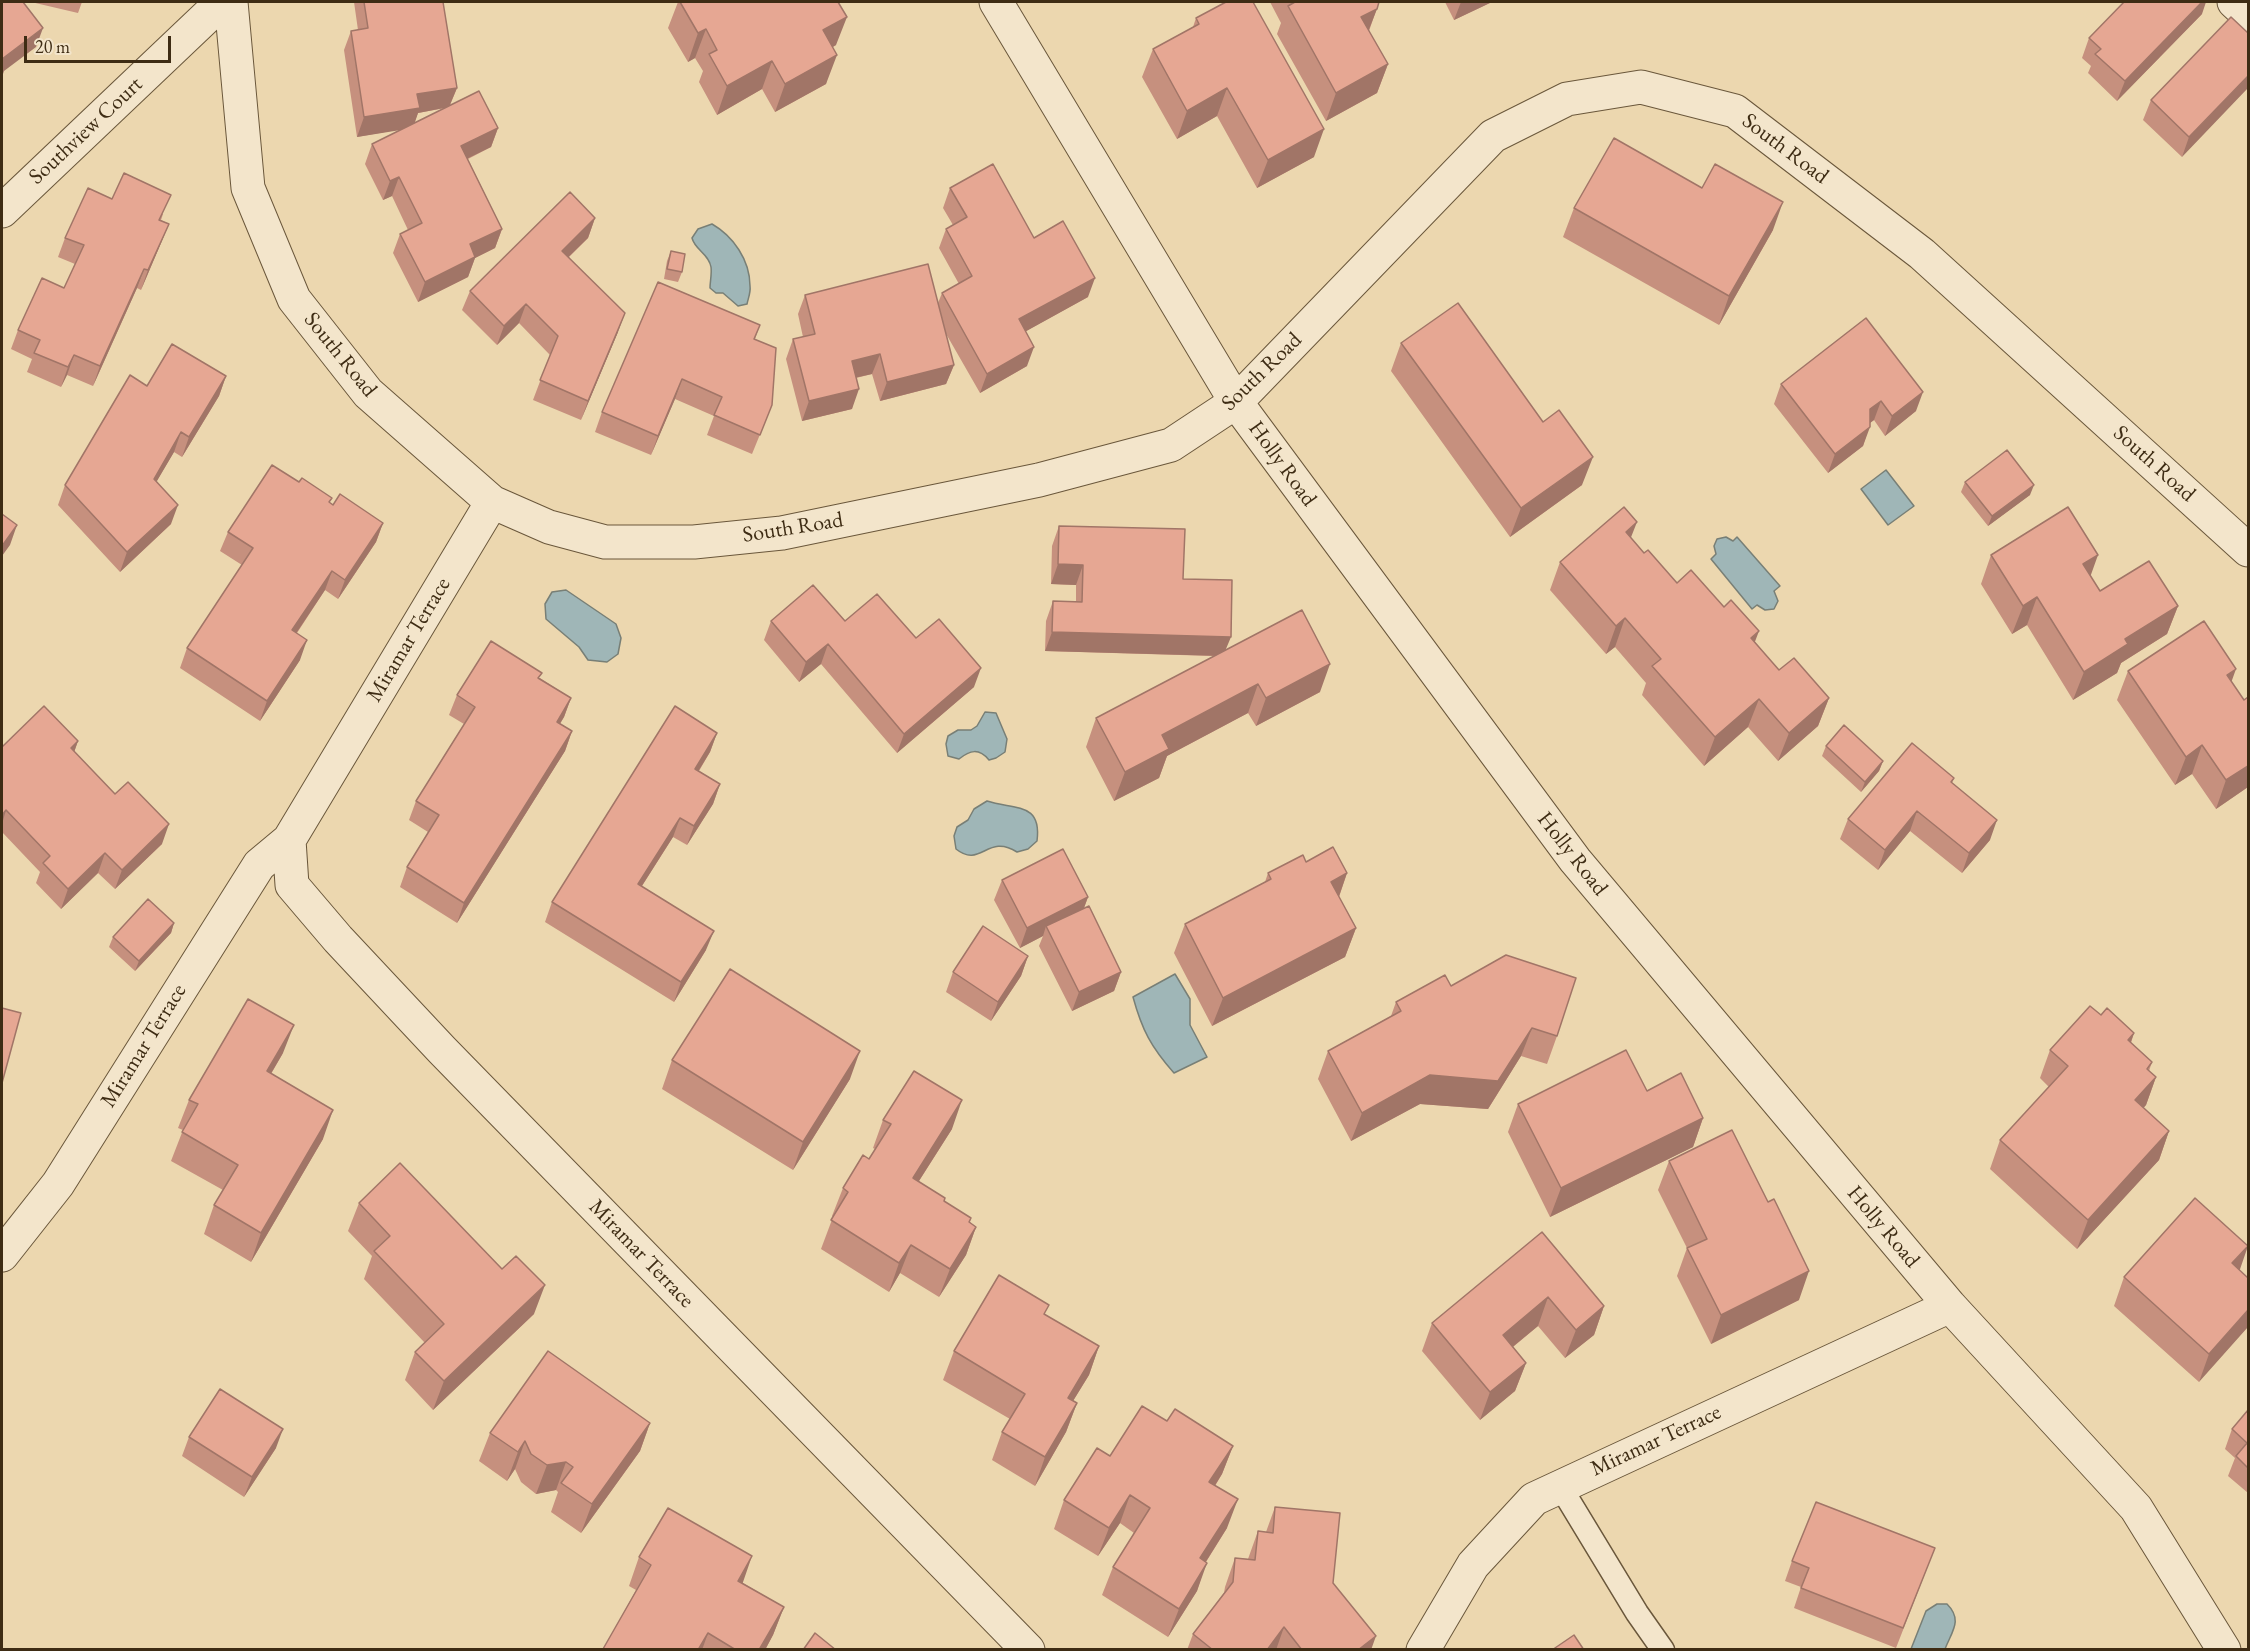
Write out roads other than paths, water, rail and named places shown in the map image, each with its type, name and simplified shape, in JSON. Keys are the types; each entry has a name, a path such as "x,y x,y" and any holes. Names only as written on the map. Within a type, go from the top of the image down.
{"street":[{"name":"Southview Court","path":"2,211 222,2"},
{"name":"South Road","path":"231,2 248,188 294,299 368,393 492,502 549,527 605,542 694,542 782,532 1039,480 1171,445 1236,402 1493,136 1567,99 1641,87 1735,111 1922,254 2248,550"},
{"name":"Holly Road","path":"996,2 1236,402 1575,860 1950,1306 2136,1508 2224,1650"},
{"path":"2234,2 2248,15"},
{"name":"Miramar Terrace","path":"2,1255 58,1184 259,865 289,840 492,502"},
{"name":"Miramar Terrace","path":"289,840 292,885 338,939 458,1066 1028,1650"},
{"name":"Miramar Terrace","path":"1423,1650 1473,1564 1534,1498 1950,1306"}],"lane":[{"path":"1560,1486 1637,1613 1663,1650"}],"water":[{"path":"712,224 727,235 744,258 750,288 747,304 738,306 723,293 716,293 710,288 710,263 692,238 698,229"},
{"path":"1886,470 1914,506 1888,525 1861,489"},
{"path":"1726,537 1733,541 1737,537 1780,586 1774,591 1778,601 1774,609 1765,610 1757,605 1752,609 1711,559 1716,554 1714,546 1717,539"},
{"path":"566,590 616,624 621,638 618,654 607,662 588,660 579,647 546,619 545,604 552,592"},
{"path":"985,712 996,713 1007,739 1005,752 989,760 978,752 967,754 959,759 948,756 946,744 948,736 958,730 971,730 977,726"},
{"path":"987,801 1016,807 1031,814 1037,828 1037,841 1028,849 1017,852 998,846 972,855 956,849 954,836 957,827 968,820 974,809"},
{"path":"1175,974 1190,999 1190,1025 1207,1057 1174,1073 1148,1038 1133,997"},
{"path":"1937,1604 1947,1604 1954,1615 1955,1626 1945,1649 1911,1649 1926,1611"}]}
